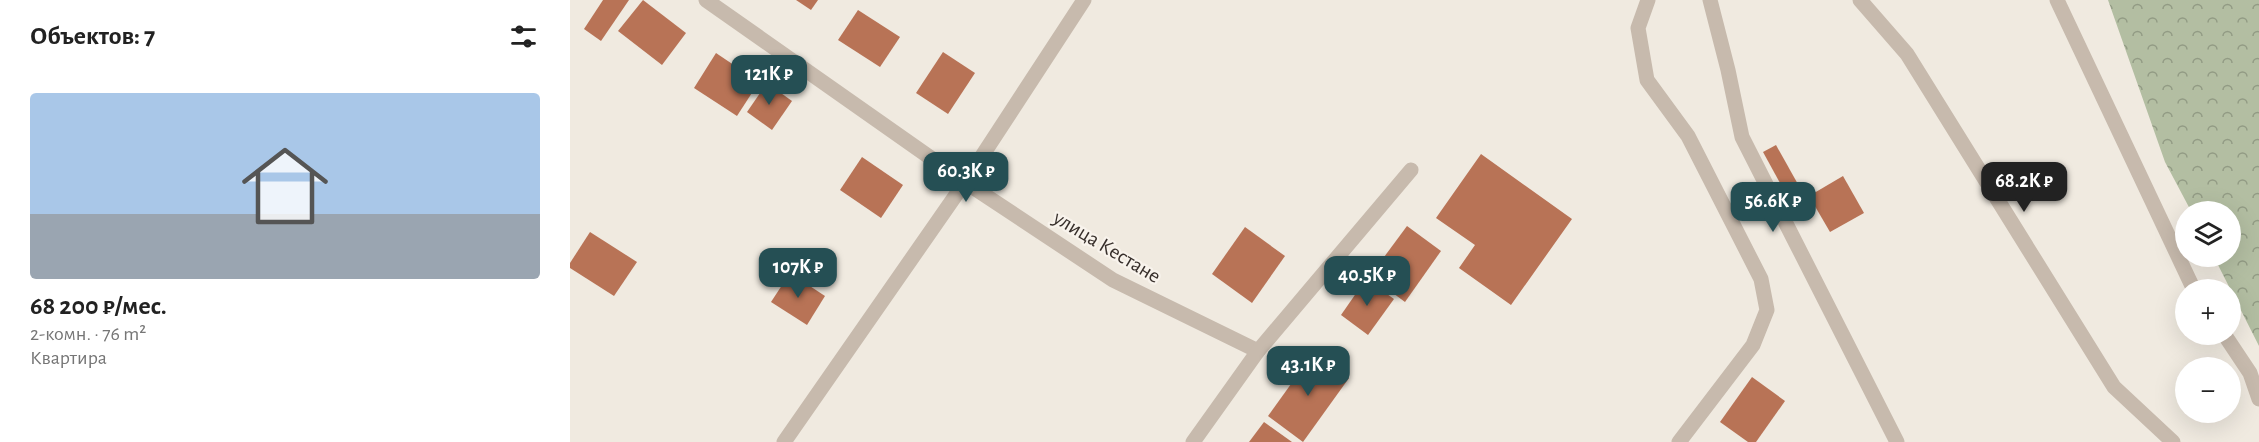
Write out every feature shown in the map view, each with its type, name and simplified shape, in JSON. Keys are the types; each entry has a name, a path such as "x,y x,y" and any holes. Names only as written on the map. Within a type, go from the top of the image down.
{"street":[{"name":"улица Кестане","path":"706,0 964,182 1113,280 1258,351"},
{"path":"784,442 964,182 1084,0"},
{"path":"1648,0 1638,28 1647,80 1688,136 1761,279 1767,310 1753,345 1679,442"},
{"path":"1710,0 1742,137 1898,442"},
{"path":"1860,0 1907,54 2114,387 2173,442"},
{"path":"2057,0 2189,279"},
{"path":"1193,442 1258,351 1411,170"},
{"path":"2231,345 2250,373 2259,399"}],"green space":[{"path":"2108,0 2259,0 2259,346 2241,310 2241,279 2225,279 2219,267 2241,267 2241,201 2186,201 2165,162"}],"building":[{"path":"603,0 629,0 601,41 584,29"},
{"path":"643,0 686,33 662,65 618,31"},
{"path":"796,0 818,0 811,10"},
{"path":"858,10 900,37 880,67 838,40"},
{"path":"943,52 975,73 948,114 916,93"},
{"path":"716,53 759,82 737,116 694,88"},
{"path":"767,83 792,101 772,130 747,112"},
{"path":"1776,145 1804,195 1791,203 1763,152"},
{"path":"1481,154 1572,219 1511,305 1459,268 1475,245 1436,218"},
{"path":"862,157 903,185 881,218 840,190"},
{"path":"1843,176 1864,213 1830,232 1809,196"},
{"path":"1407,226 1441,251 1405,302 1370,276"},
{"path":"1245,227 1285,256 1252,303 1212,274"},
{"path":"590,232 637,262 614,296 570,268 570,263"},
{"path":"790,273 825,296 807,325 771,302"},
{"path":"1366,279 1394,299 1368,335 1341,315"},
{"path":"1314,352 1349,378 1303,442 1268,416"},
{"path":"1752,377 1785,401 1756,442 1748,442 1720,422"},
{"path":"1264,422 1292,442 1249,442"}]}
